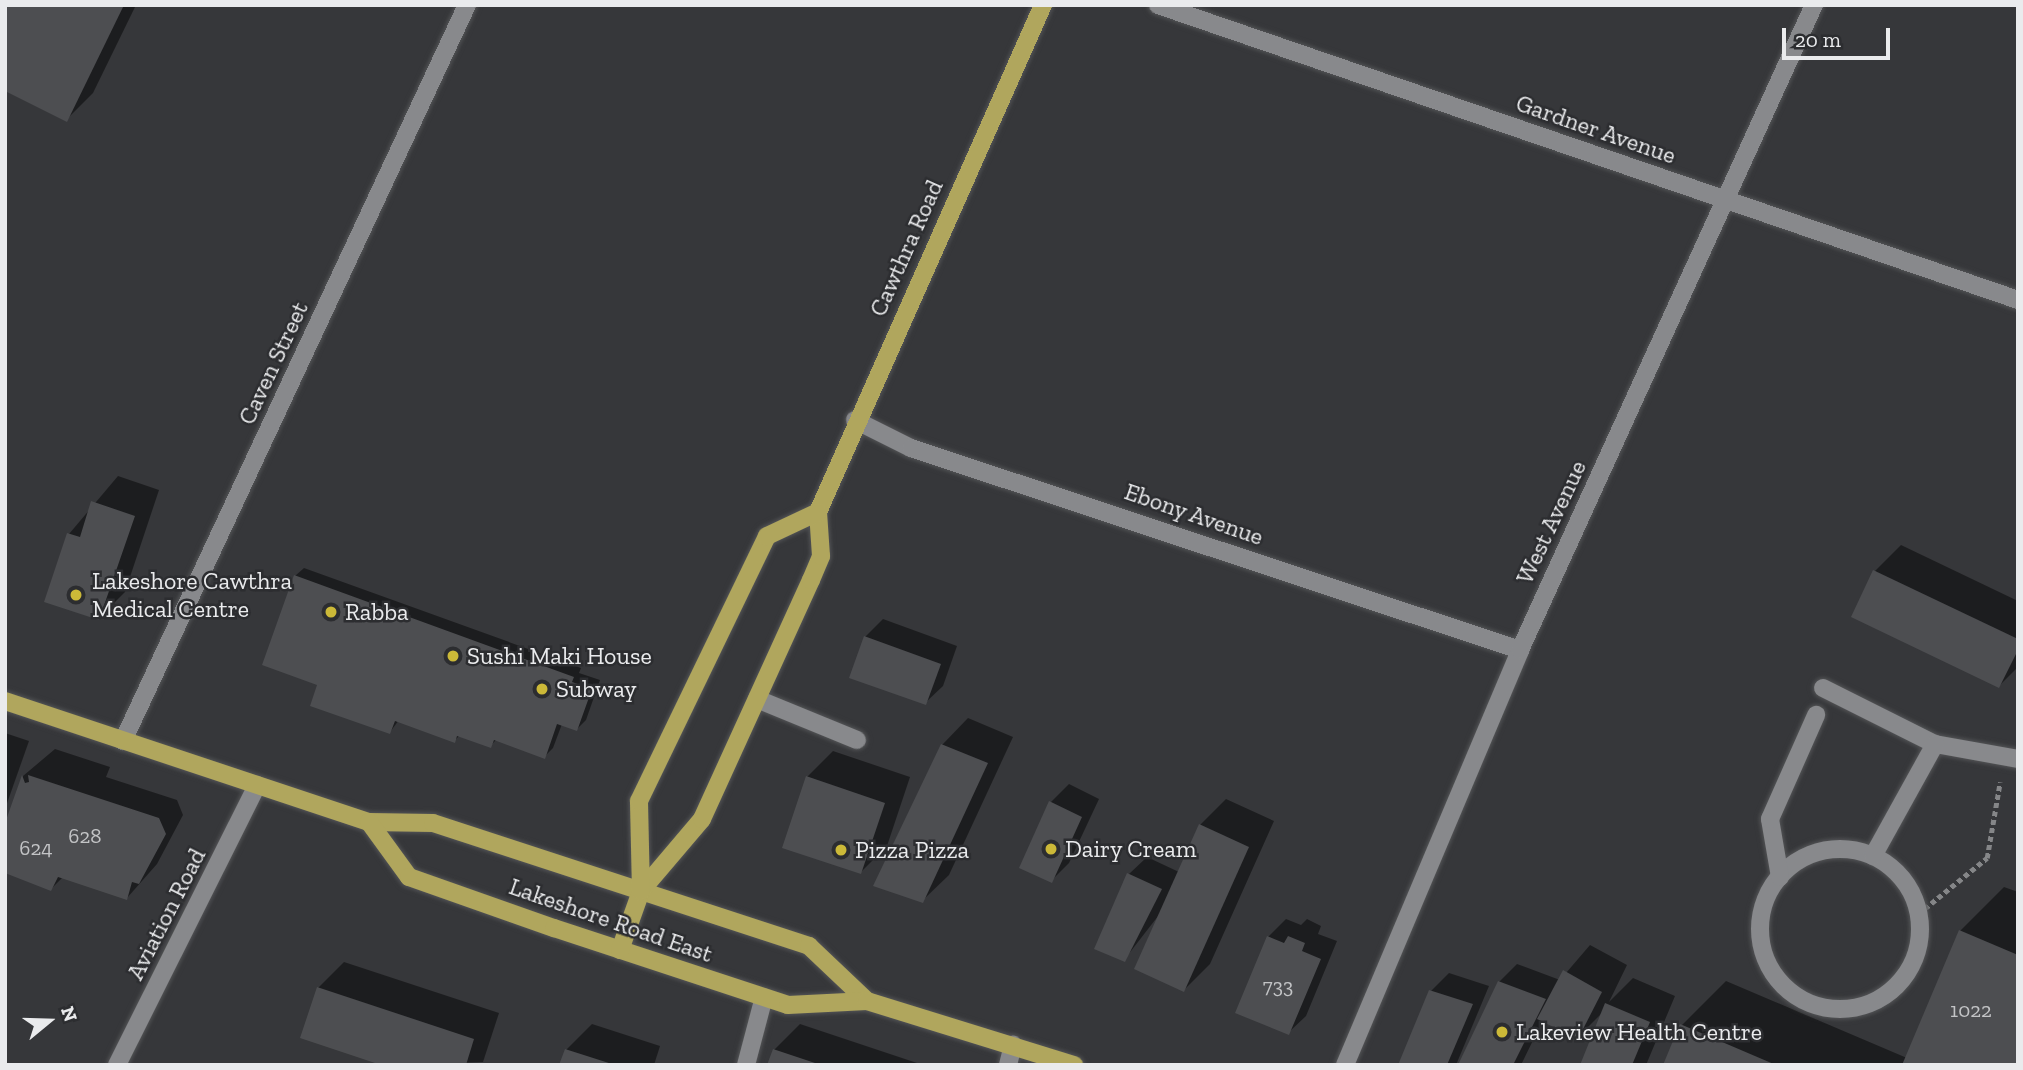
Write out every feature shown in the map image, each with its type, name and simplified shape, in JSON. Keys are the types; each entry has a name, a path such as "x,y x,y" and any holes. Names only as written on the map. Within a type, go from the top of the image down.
{"main road":[{"name":"Cawthra Road","path":"620,950 641,891 702,819 757,699 821,556 818,512 855,420 1043,5"},
{"name":"Cawthra Road","path":"641,891 639,801 708,651 767,536 818,512"},
{"name":"Lakeshore Road East","path":"5,701 369,822 433,823 809,946 867,1001"},
{"name":"Lakeshore Road East","path":"369,822 408,877 788,1005 867,1001 1074,1065"}],"street":[{"name":"Caven Street","path":"123,741 467,5"},
{"name":"Gardner Avenue","path":"1158,5 2018,300"},
{"name":"West Avenue","path":"1345,1065 1520,650 1814,5"},
{"name":"Ebony Avenue","path":"855,420 911,447 1520,650"},
{"path":"1823,688 1935,744 2011,758"},
{"path":"757,699 857,740"},
{"path":"1780,877 1770,819 1815,716"},
{"path":"1873,856 1935,744"},
{"name":"Aviation Road","path":"117,1065 257,785"},
{"path":"1848,849 1873,856 1894,870 1909,890 1918,914 1914,959 1886,995 1865,1006 1819,1007 1780,983 1760,941 1767,896 1780,877 1799,860 1822,851 1848,849"},
{"path":"746,1065 764,997"},
{"path":"1008,1065 1013,1045"}],"path":[{"path":"1918,914 1987,858 2011,758"}],"building":[{"path":"5,5 124,5 67,122 5,91"},
{"path":"91,501 135,516 99,620 44,602 67,533 80,537"},
{"path":"1873,570 2018,639 2018,650 1999,688 1851,617"},
{"path":"294,575 574,677 572,682 592,689 577,731 557,724 545,759 494,740 491,748 457,736 455,743 395,721 390,734 310,706 317,685 262,665"},
{"path":"864,636 941,664 926,705 849,678"},
{"path":"941,744 988,763 923,903 873,886"},
{"path":"22,775 25,783 29,782 28,775 159,818 166,834 139,884 132,882 127,900 58,877 51,891 5,873 5,823"},
{"path":"806,776 885,803 861,874 782,848"},
{"path":"1049,801 1082,817 1052,883 1019,868"},
{"path":"1199,824 1249,847 1184,992 1134,969"},
{"path":"1127,873 1162,889 1125,962 1094,949"},
{"path":"1959,930 2018,955 2018,1065 1902,1065"},
{"path":"1267,936 1284,943 1288,936 1305,943 1302,951 1321,959 1289,1035 1235,1013"},
{"path":"1563,970 1602,992 1578,1039 1537,1019"},
{"name":"Lakeview Health Centre","path":"1498,981 1546,999 1513,1065 1458,1065"},
{"path":"317,987 474,1039 466,1065 381,1065 300,1038"},
{"path":"1429,990 1473,1004 1447,1065 1398,1065"},
{"path":"1605,1003 1650,1022 1632,1065 1580,1065"},
{"path":"1680,1024 1776,1065 1663,1065"},
{"path":"565,1049 612,1064 612,1065 559,1065"},
{"path":"773,1049 818,1064 818,1065 767,1065"}],"place":[{"name":"Lakeshore Cawthra Medical Centre","path":"76,595"},
{"name":"Rabba","path":"331,612"},
{"name":"Sushi Maki House","path":"453,656"},
{"name":"Subway","path":"542,689"},
{"name":"Dairy Cream","path":"1051,849"},
{"name":"Pizza Pizza","path":"841,850"},
{"name":"Lakeview Health Centre","path":"1502,1032"}]}
